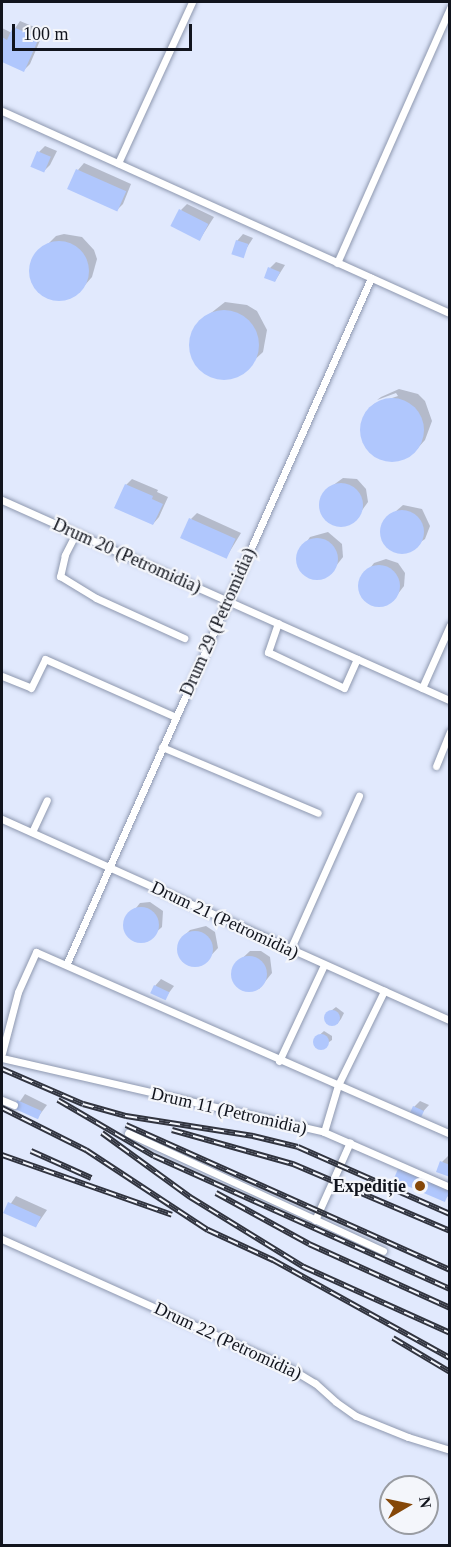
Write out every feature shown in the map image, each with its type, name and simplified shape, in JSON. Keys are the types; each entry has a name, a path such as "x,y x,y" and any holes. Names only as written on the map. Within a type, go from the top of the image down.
{"lane":[{"path":"118,163 192,2"},
{"path":"337,263 450,8"},
{"path":"2,111 450,313"},
{"name":"Drum 29 (Petromidia)","path":"66,965 371,278"},
{"name":"Drum 20 (Petromidia)","path":"2,500 450,700"},
{"path":"76,533 65,555 60,576 96,598 184,638"},
{"path":"278,623 268,652 344,688 357,659"},
{"path":"422,688 450,625"},
{"path":"2,676 31,688 45,659 176,717"},
{"path":"436,766 450,732"},
{"path":"162,747 318,813"},
{"path":"290,950 359,796"},
{"path":"32,832 47,800"},
{"name":"Drum 21 (Petromidia)","path":"2,819 450,1020"},
{"path":"2,1053 18,992 36,952 279,1061 450,1134"},
{"path":"279,1061 324,965"},
{"path":"324,1132 338,1085 384,991"},
{"name":"Drum 11 (Petromidia)","path":"2,1058 324,1132 450,1187"},
{"path":"2,1100 14,1105"},
{"path":"128,1133 383,1251"},
{"path":"315,1220 350,1142"},
{"name":"Drum 22 (Petromidia)","path":"2,1239 293,1370 315,1383 356,1416 408,1437 450,1450"}],"building":[{"path":"13,27 39,38 24,72 2,62 2,37 7,40"},
{"path":"37,151 51,157 44,173 30,167"},
{"path":"76,169 126,191 117,211 67,189"},
{"path":"179,209 208,224 200,241 170,226"},
{"path":"236,240 248,244 244,258 231,254"},
{"path":"59,241 80,250 89,271 80,292 59,301 38,292 29,271 38,250"},
{"path":"268,267 280,272 275,282 264,278"},
{"path":"217,310 231,310 244,316 253,325 259,338 257,358 249,370 231,380 217,380 204,374 195,365 189,352 189,338 195,325 204,316"},
{"path":"386,398 398,398 415,407 422,418 424,430 422,442 415,453 398,462 386,462 374,457 365,448 360,436 360,424 365,412 374,403"},
{"path":"341,483 356,490 363,505 356,520 341,527 326,520 319,505 326,490"},
{"path":"125,484 153,496 152,499 163,504 153,525 114,508"},
{"path":"402,510 418,516 424,532 418,548 402,554 386,548 380,532 386,516"},
{"path":"189,518 236,539 227,559 180,538"},
{"path":"317,538 325,539 332,544 337,551 337,567 332,574 325,579 317,580 309,579 302,574 297,567 296,559 297,551 302,544 309,539"},
{"path":"379,565 387,566 394,571 399,578 399,594 394,601 387,606 379,607 371,606 364,601 359,594 358,586 359,578 364,571 371,566"},
{"path":"141,907 154,912 159,925 154,938 141,943 128,938 123,925 128,912"},
{"path":"195,931 208,936 213,949 208,962 195,967 182,962 177,949 182,936"},
{"path":"249,956 262,961 267,974 262,987 249,992 236,987 231,974 236,961"},
{"path":"154,985 169,992 166,1000 150,993"},
{"path":"329,1010 335,1010 340,1018 338,1024 329,1026 324,1021 324,1015"},
{"path":"318,1034 324,1034 329,1042 327,1048 318,1050 313,1045 313,1039"},
{"path":"17,1100 42,1111 38,1119 13,1108"},
{"path":"413,1106 424,1111 421,1117 410,1112"},
{"path":"440,1161 450,1165 450,1177 436,1172"},
{"name":"Expediție","path":"398,1169 450,1191 445,1202 393,1180"},
{"path":"8,1202 41,1217 36,1228 3,1213"}],"railway":[{"path":"2,1069 83,1104 126,1116 253,1136 298,1147 450,1214"},
{"path":"58,1100 154,1156 450,1289"},
{"path":"2,1108 86,1150 208,1230 273,1260 450,1358"},
{"path":"126,1125 450,1270"},
{"path":"172,1130 293,1164 450,1231"},
{"path":"102,1133 190,1197 304,1267 450,1333"},
{"path":"31,1151 91,1178"},
{"path":"2,1155 172,1215"},
{"path":"216,1193 309,1244 450,1308"},
{"path":"393,1338 450,1372"}],"place":[{"name":"Expediție","path":"420,1186"}]}
